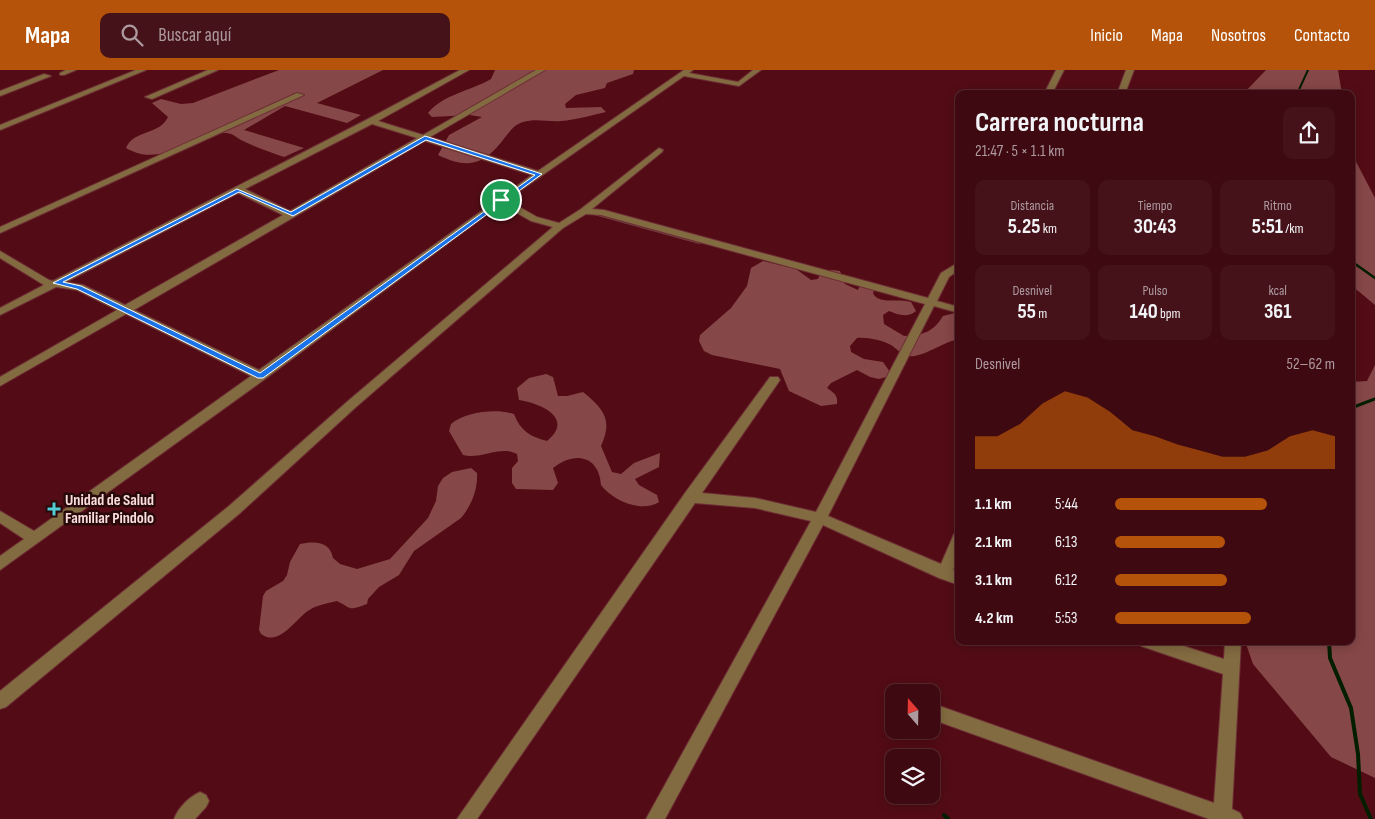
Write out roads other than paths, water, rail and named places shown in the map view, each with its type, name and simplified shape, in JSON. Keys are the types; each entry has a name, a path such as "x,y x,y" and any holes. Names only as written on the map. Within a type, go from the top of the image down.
{"street":[{"path":"62,74 72,70"},
{"path":"0,128 142,70"},
{"path":"149,97 214,70"},
{"path":"0,312 239,190 465,70"},
{"path":"0,382 541,70"},
{"path":"0,564 501,200 686,72 739,84 757,70"},
{"path":"1050,90 1060,70"},
{"path":"1122,90 1130,70"},
{"path":"0,94 47,76"},
{"path":"0,82 16,88"},
{"path":"0,230 300,95"},
{"path":"371,121 539,174"},
{"path":"0,701 234,510 352,404 560,226 584,211 659,150"},
{"path":"239,190 291,215"},
{"path":"501,200 534,219 560,226"},
{"path":"584,211 596,217 955,309"},
{"path":"0,254 46,283 79,287 261,376"},
{"path":"655,819 820,518 946,275 955,268"},
{"path":"466,819 690,497 774,380"},
{"path":"690,497 755,503 820,518 955,578"},
{"path":"0,516 35,539"},
{"path":"944,574 955,548"},
{"path":"1158,645 1231,670"},
{"path":"940,714 1226,818 1233,645"},
{"path":"183,819 200,801"}],"waterway":[{"path":"1299,90 1308,70"},
{"path":"1355,264 1375,278"},
{"path":"1355,406 1375,399"},
{"path":"1329,645 1330,658 1351,708 1358,754 1360,794 1371,819"},
{"path":"944,815 948,819"}],"place":[{"name":"Unidad de Salud Familiar Pindolo","path":"54,509"}]}
